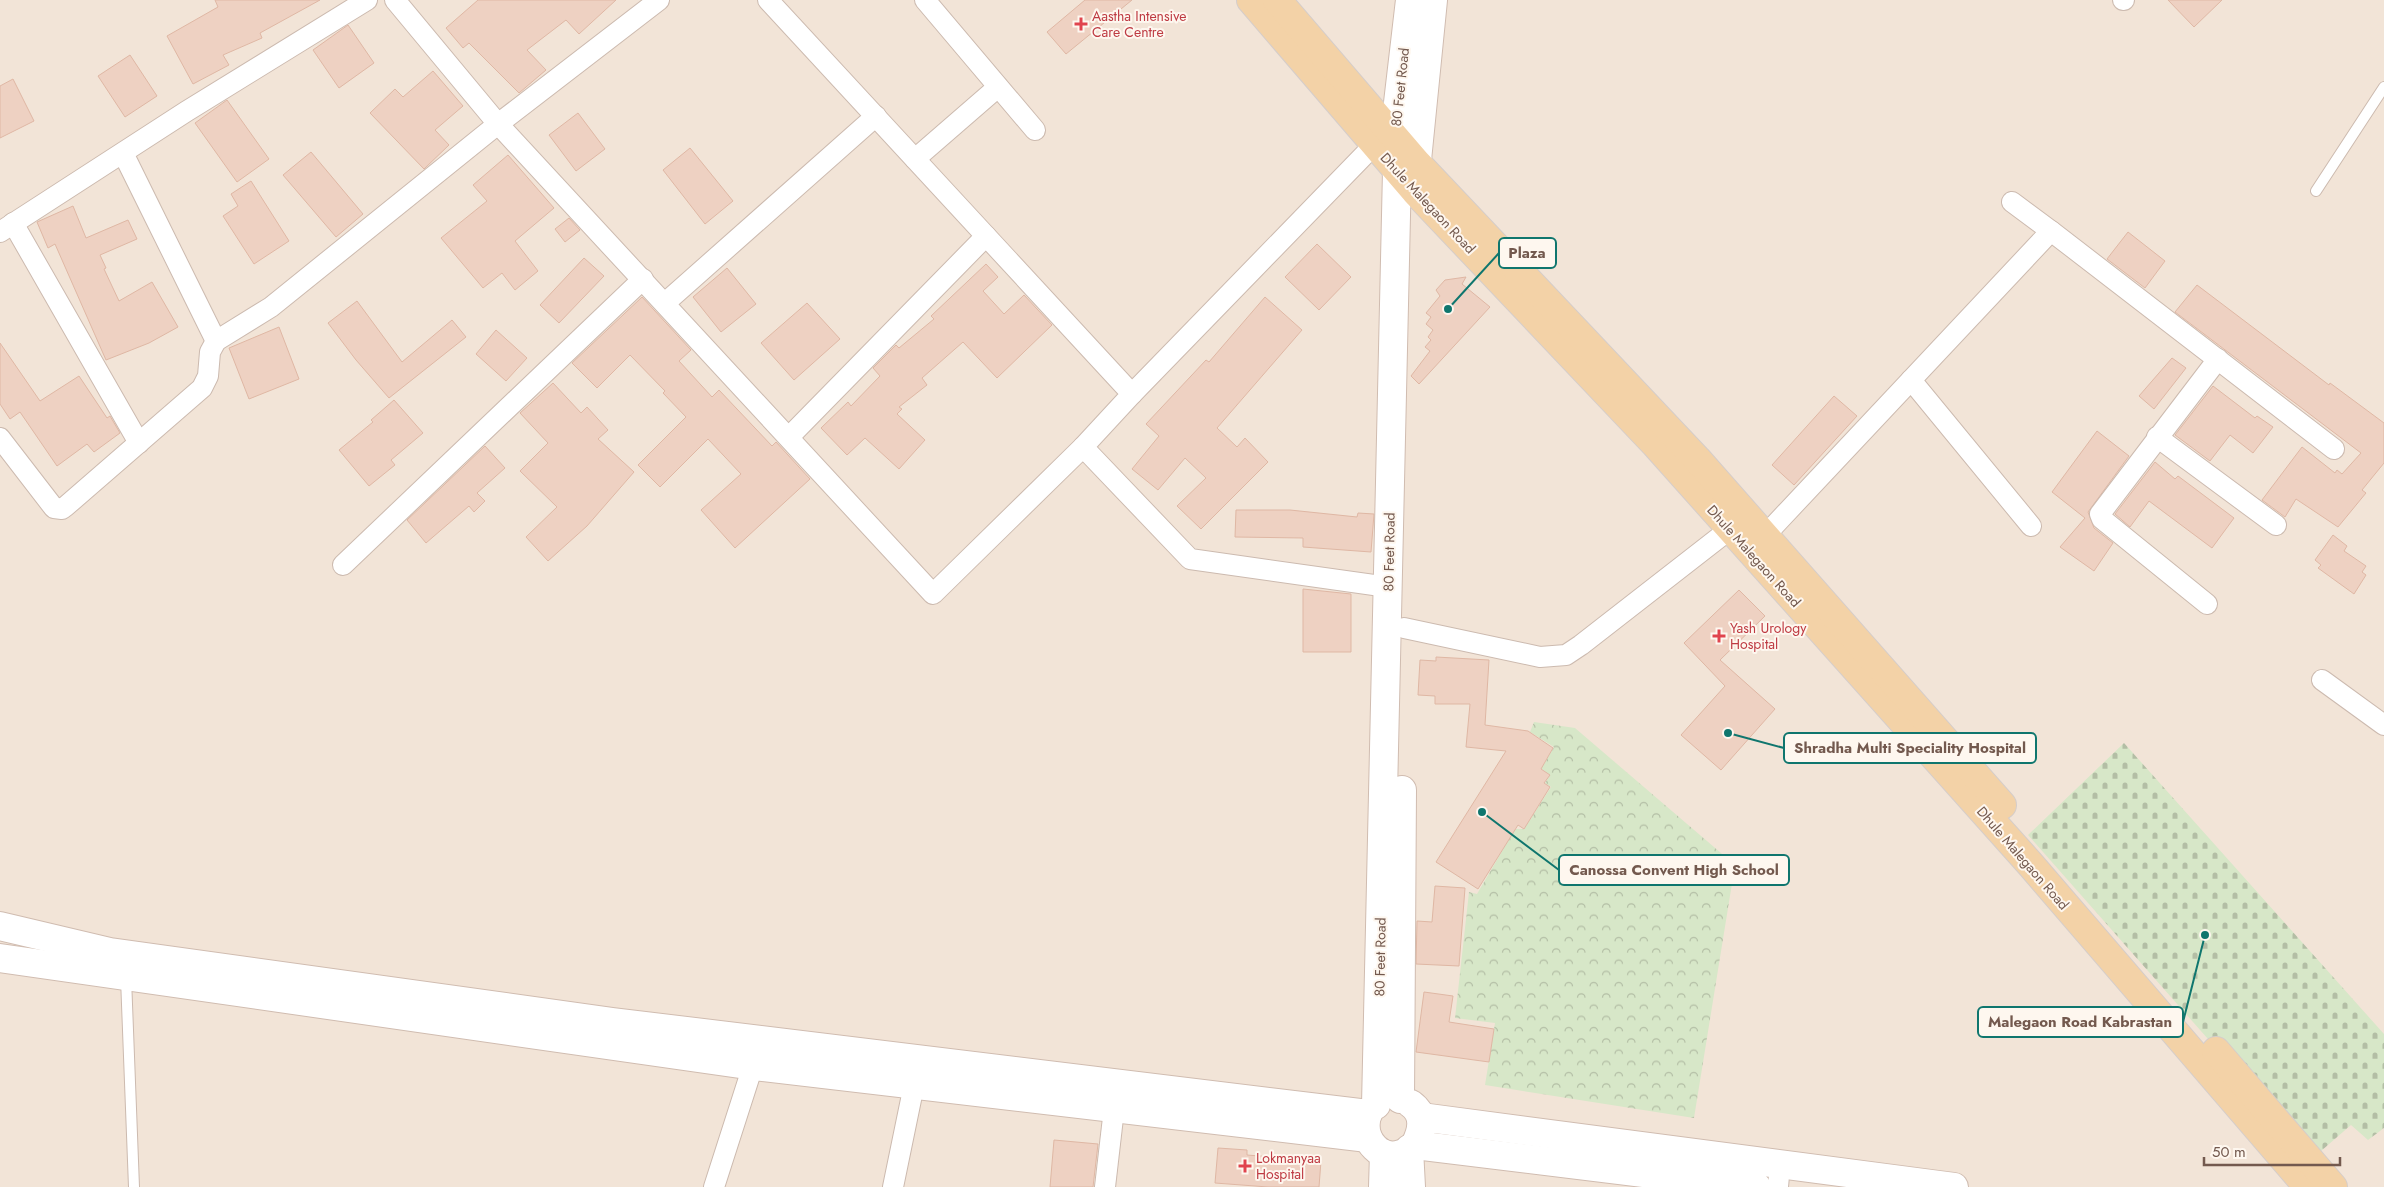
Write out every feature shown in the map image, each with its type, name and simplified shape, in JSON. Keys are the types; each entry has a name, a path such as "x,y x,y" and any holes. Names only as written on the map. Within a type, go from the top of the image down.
{"main road":[{"name":"Dhule Malegaon Road","path":"1251,0 1406,166 1415,191 1655,444 1730,529 1758,544 2308,1187"},
{"path":"1278,0 1384,141"},
{"name":"80 Feet Road","path":"1384,141 1410,0"},
{"name":"80 Feet Road","path":"1411,1187 1389,1129 1388,587 1406,166 1433,0"},
{"path":"1406,166 1696,459 1758,544 2333,1187"},
{"name":"80 Feet Road","path":"1383,1187 1389,1129 1415,191"},
{"path":"0,926 110,952 759,1040 1389,1129 1757,1187"},
{"path":"0,958 126,978 754,1066 914,1086 1114,1109 1389,1129 1414,1107 1420,1117 1779,1175 1954,1187"}],"street":[{"path":"139,443 6,227 367,0"},
{"path":"395,0 498,124 666,303 933,594 1083,447 1132,394 1384,141"},
{"path":"0,438 51,505 57,510 66,506 202,388 208,376 210,352 216,342 271,307 498,124 659,0"},
{"path":"768,0 1132,394"},
{"path":"925,0 1035,130"},
{"path":"915,159 998,87"},
{"path":"666,303 876,116"},
{"path":"123,153 216,342"},
{"path":"2012,202 2334,448"},
{"path":"1758,544 2051,231"},
{"path":"789,437 986,236"},
{"path":"343,565 643,279"},
{"path":"2207,604 2100,517 2101,510 2218,359"},
{"path":"1911,380 2031,526"},
{"path":"2158,437 2276,526"},
{"path":"1083,447 1190,559 1388,587"},
{"path":"1404,628 1540,656 1566,654 1580,646 1730,529"},
{"path":"2322,680 2384,725"},
{"path":"714,1187 754,1066 759,1040"},
{"path":"893,1187 914,1086"},
{"path":"1105,1187 1114,1109"}],"lane":[{"path":"2316,191 2384,87"},
{"path":"126,978 134,1187"}],"shaded area":[{"path":"0,0 2384,0 2384,1187 0,1187"}],"green space":[{"path":"1534,722 1575,728 1735,865 1694,1118 1485,1085 1495,1023 1455,1018 1469,892 1477,894 1515,829 1524,829 1551,787 1545,783 1550,775 1534,763 1544,764 1554,747 1530,732"},
{"path":"2124,743 2384,1034 2384,1128 2368,1140 2351,1125 2313,1158 2028,835"}],"building":[{"path":"215,0 320,0 260,33 262,38 223,55 229,65 193,84 167,36 218,7"},
{"path":"478,0 616,0 579,34 566,20 527,50 546,70 519,93 469,43 463,48 446,28"},
{"path":"1085,0 1132,0 1066,54 1047,32"},
{"path":"2168,0 2222,0 2194,27"},
{"path":"348,25 374,63 339,88 313,50"},
{"path":"130,55 157,96 125,117 98,76"},
{"path":"433,71 463,106 435,130 449,145 424,169 370,113 395,89 403,97"},
{"path":"13,79 34,121 0,138 0,86"},
{"path":"227,100 269,159 237,182 195,123"},
{"path":"578,113 605,149 576,171 549,135"},
{"path":"690,148 733,201 705,224 663,170"},
{"path":"311,152 363,214 336,237 283,175"},
{"path":"508,155 554,208 515,241 538,271 515,290 502,273 483,288 441,238 487,201 473,185"},
{"path":"251,181 289,241 254,264 223,216 238,206 231,194"},
{"path":"73,206 86,238 128,220 137,239 100,255 106,268 104,269 119,301 152,282 178,327 149,343 106,360 55,244 48,248 37,222"},
{"path":"569,218 580,230 565,242 555,229"},
{"path":"2128,232 2165,261 2145,288 2107,259"},
{"path":"1317,244 1351,277 1319,310 1285,277"},
{"path":"584,258 604,276 559,323 540,305"},
{"path":"986,264 998,277 983,291 1004,314 1024,295 1052,325 997,378 963,342 922,378 927,385 899,407 902,409 897,414 925,440 899,469 865,438 847,455 821,428 848,402 851,406 880,376 873,368 896,345 899,348 934,319 931,316"},
{"path":"727,268 756,304 721,332 693,297"},
{"path":"1466,277 1462,284 1490,307 1419,384 1411,376 1430,351 1425,347 1431,340 1428,337 1433,330 1426,324 1431,317 1426,313 1440,296 1436,290 1445,280"},
{"path":"2197,285 2329,385 2330,383 2384,423 2384,463 2362,490 2366,493 2338,527 2296,499 2285,517 2262,500 2302,447 2335,473 2337,470 2342,474 2361,453 2175,312"},
{"path":"642,297 691,350 679,361 712,397 719,390 772,446 776,442 810,479 735,548 701,510 741,474 708,439 660,487 638,465 686,417 663,393 665,391 630,355 597,388 572,363"},
{"path":"1265,297 1302,330 1217,428 1237,447 1245,438 1268,462 1201,529 1177,506 1206,478 1185,458 1158,490 1132,469 1159,436 1146,424 1206,360 1209,362"},
{"path":"357,301 402,362 452,320 466,337 389,398 356,360 328,323"},
{"path":"807,303 840,339 794,380 761,343"},
{"path":"279,327 299,379 249,399 229,348"},
{"path":"496,330 527,358 506,381 476,354"},
{"path":"0,343 40,401 79,376 107,418 110,416 120,433 94,452 87,444 57,466 20,412 10,419 0,404"},
{"path":"2172,358 2186,368 2154,409 2139,396"},
{"path":"553,383 581,413 587,407 608,430 598,439 634,472 587,526 548,561 526,537 557,507 520,471 548,443 520,413"},
{"path":"2213,386 2255,418 2257,416 2273,427 2253,453 2230,435 2210,461 2175,435"},
{"path":"1834,396 1857,416 1794,485 1772,465"},
{"path":"394,400 423,433 391,460 395,465 369,486 339,450 373,422 371,420"},
{"path":"2097,431 2129,456 2088,512 2094,528 2113,543 2094,571 2060,547 2085,518 2052,492"},
{"path":"485,446 505,468 477,493 485,501 474,512 469,506 426,543 407,520"},
{"path":"2155,462 2175,479 2178,476 2234,518 2212,548 2149,501 2130,527 2115,514"},
{"path":"1236,510 1290,510 1357,517 1358,513 1374,514 1371,552 1303,547 1303,538 1235,537"},
{"path":"2333,535 2347,546 2344,551 2366,566 2362,572 2366,575 2354,594 2318,568 2321,565 2315,560"},
{"path":"1303,589 1351,594 1351,652 1303,652"},
{"path":"1739,590 1765,616 1720,660 1775,709 1721,770 1681,735 1725,686 1684,643"},
{"path":"1436,657 1489,660 1485,725 1528,731 1553,748 1541,769 1550,775 1544,783 1550,787 1524,829 1518,825 1478,889 1436,862 1506,751 1466,747 1470,704 1435,704 1435,696 1418,695 1420,660 1436,661"},
{"path":"1435,886 1465,888 1459,966 1416,964 1417,921 1432,922"},
{"path":"1424,992 1453,996 1449,1022 1494,1029 1489,1062 1416,1052"},
{"path":"1054,1140 1098,1144 1093,1187 1050,1187"},
{"path":"1218,1148 1247,1150 1247,1155 1321,1161 1319,1187 1268,1187 1215,1183"}],"place":[{"name":"Aastha Intensive Care Centre","path":"1081,24"},
{"name":"Plaza","path":"1448,309"},
{"name":"Yash Urology Hospital","path":"1719,636"},
{"name":"Shradha Multi Speciality Hospital","path":"1728,733"},
{"name":"Canossa Convent High School","path":"1482,812"},
{"name":"Malegaon Road Kabrastan","path":"2205,935"},
{"name":"Lokmanyaa Hospital","path":"1245,1166"}]}
